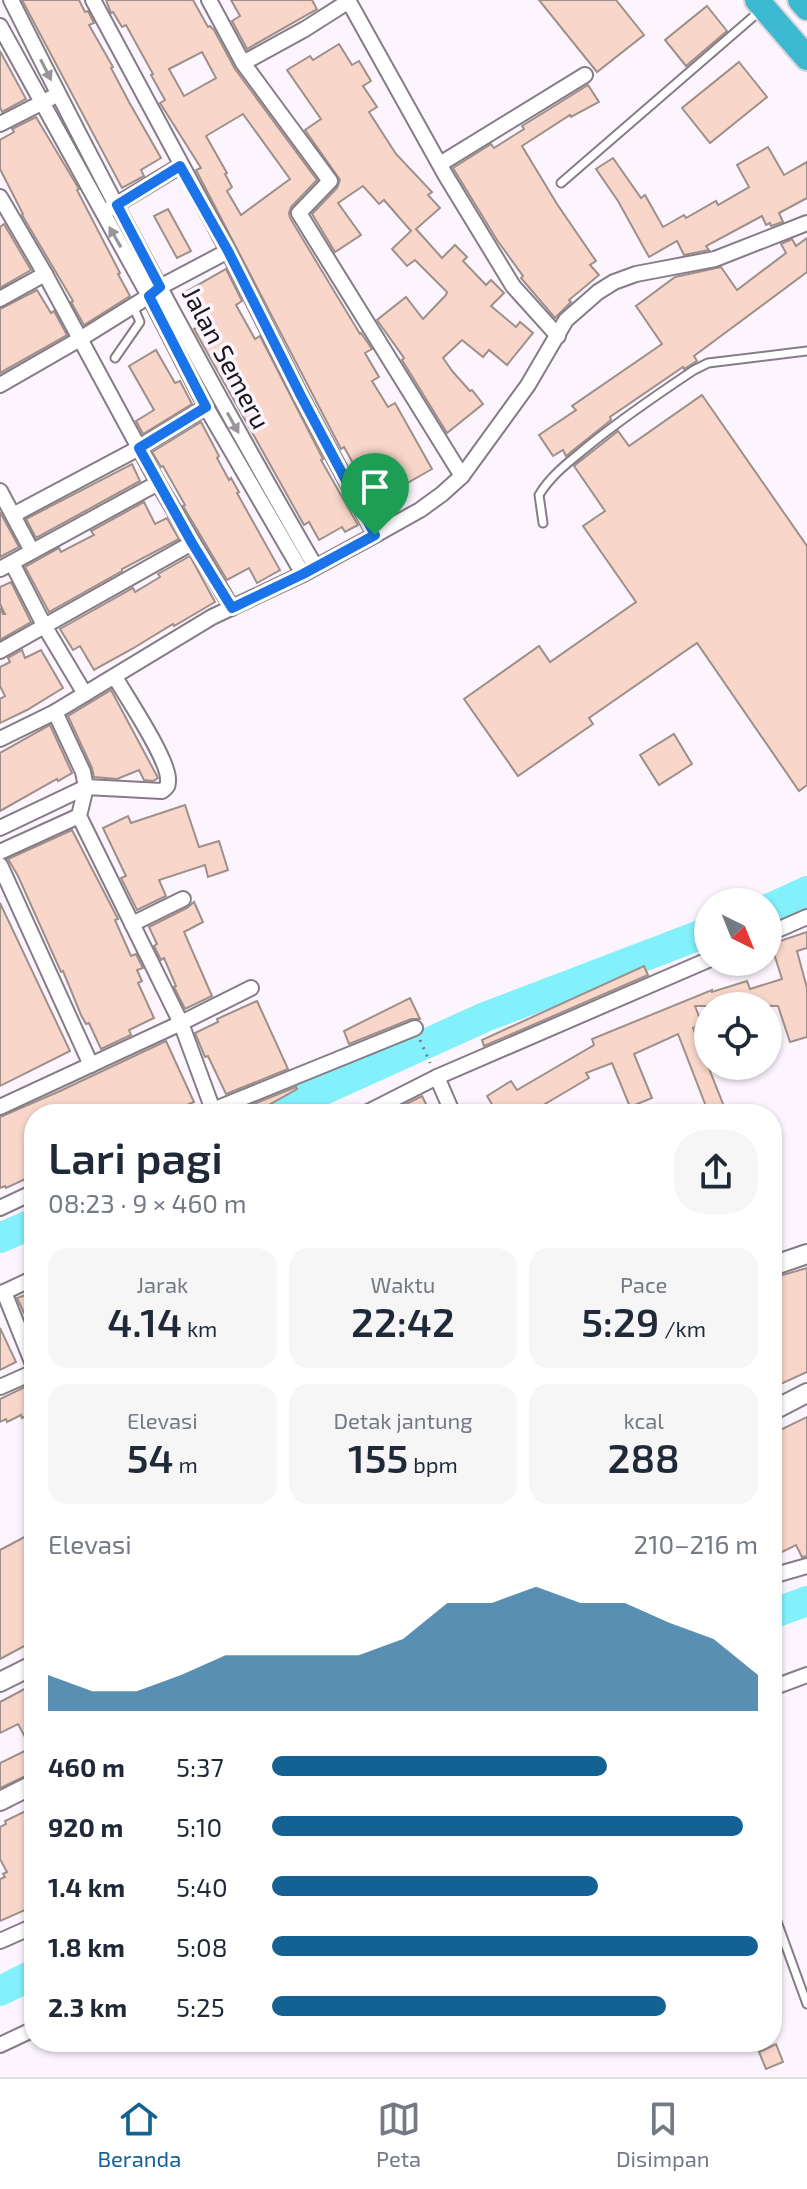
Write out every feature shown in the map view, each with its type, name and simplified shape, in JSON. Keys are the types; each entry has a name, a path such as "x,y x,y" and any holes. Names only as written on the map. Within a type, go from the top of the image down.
{"highway":[{"path":"800,0 807,8"},
{"path":"760,4 807,58"}],"street":[{"name":"Jalan Semeru","path":"11,0 117,205 206,407 309,570"},
{"path":"93,0 375,535"},
{"path":"209,0 243,63 330,181 299,213 462,476"},
{"path":"243,63 305,29 348,0 446,176 513,286 558,336"},
{"name":"Jalan Semeru","path":"0,26 102,213 155,292 230,418 309,570"},
{"path":"440,164 585,75"},
{"path":"0,124 58,94"},
{"path":"102,213 180,166"},
{"path":"2,204 45,274 158,483 232,608"},
{"path":"0,739 55,712 212,617 309,570 420,510 462,476 528,385 566,320 587,300 614,282 636,274 715,259 807,223"},
{"path":"0,385 228,251"},
{"path":"0,299 45,274"},
{"path":"13,515 139,448 206,407"},
{"path":"85,694 6,566 158,483"},
{"path":"0,491 32,551"},
{"path":"0,651 192,543"},
{"path":"0,828 86,787 162,791 167,787 167,773 152,739 115,677"},
{"path":"55,712 83,772 86,787 79,816 181,1023 208,1104"},
{"path":"0,852 79,816"},
{"path":"0,865 91,1065"},
{"path":"132,924 183,899"},
{"path":"782,928 807,917"},
{"path":"384,1104 437,1077 694,966"},
{"path":"1,1105 251,988"},
{"path":"234,1104 416,1032"},
{"path":"437,1077 449,1104"},
{"path":"0,1208 24,1197"},
{"path":"782,1263 807,1254"},
{"path":"24,1283 2,1293 24,1345"},
{"path":"0,1387 24,1374"},
{"path":"782,1406 807,1393"},
{"path":"782,1573 807,1566"},
{"path":"0,1682 24,1670"},
{"path":"782,1684 807,1675"},
{"path":"0,1801 24,1789"},
{"path":"0,1941 24,1930"},
{"path":"0,2045 24,2034"}],"lane":[{"path":"561,183 760,4"},
{"path":"115,358 140,322 133,306"},
{"path":"543,523 539,495 561,468 694,370 708,363 807,351"},
{"path":"782,1935 807,2004"}],"path":[{"path":"416,1032 429,1061"}],"building":[{"path":"22,0 79,0 85,12 88,11 94,23 89,25 161,158 141,170 144,176 122,188"},
{"path":"106,0 193,0 235,69 317,180 291,207 290,218 372,349 365,353 379,377 372,381 388,407 395,403 432,469 392,492 397,501 375,514 359,483 363,481 344,447 341,449 196,170 201,168 160,103 165,100 153,74 126,25 122,27","holes":["202,52 216,78 184,96 169,69","243,114 290,179 241,215 227,191 232,187 227,173 206,136"]},
{"path":"231,0 312,0 317,9 247,49 232,21 240,16"},
{"path":"539,0 616,0 644,35 597,72"},
{"path":"707,6 727,31 686,66 665,40"},
{"path":"339,44 352,65 359,61 371,81 363,86 377,107 369,112 396,154 432,192 428,195 440,208 416,229 442,258 455,245 467,257 463,261 486,285 491,280 504,293 491,306 516,327 520,322 533,333 507,365 489,350 483,357 462,340 443,358 483,404 447,433 402,360 404,358 377,320 406,297 423,319 446,295 447,292 415,260 407,266 392,249 411,231 384,200 379,204 363,186 338,203 361,235 335,252 312,214 337,188 340,180 305,130 321,119 287,70 310,56 313,60"},
{"path":"0,51 26,99 2,112 0,107"},
{"path":"739,62 767,97 710,143 682,108"},
{"path":"588,85 599,102 570,115 522,146 596,261 590,265 599,275 569,300 571,302 555,318 521,278 523,276 453,168 491,144 494,148 524,129 522,126"},
{"path":"36,117 79,189 130,296 84,325 22,215 0,169 0,140 14,132 12,129"},
{"path":"768,147 784,175 807,162 807,198 779,213 783,222 766,225 762,216 706,246 709,250 684,255 677,241 649,257 596,169 613,158 641,198 645,195 663,227 716,201 718,205 749,187 737,165"},
{"path":"168,209 191,251 177,258 154,216"},
{"path":"4,224 31,270 0,288 0,227"},
{"path":"807,238 807,272 694,356 697,361 683,367 610,417 611,420 566,456 563,450 553,456 539,435 576,410 572,406 662,344 636,306 675,277 721,267 737,290 786,253 781,244 792,239 796,246"},
{"path":"226,269 242,301 236,305 255,339 260,336 321,460 358,525 345,532 342,527 319,540 309,522 304,525 194,329 202,325 184,293"},
{"path":"37,290 51,313 54,311 67,335 0,373 0,309"},
{"path":"156,350 175,383 180,381 192,404 143,434 136,421 154,410 129,366"},
{"path":"702,395 807,546 807,785 799,791 697,643 589,718 593,724 518,776 464,699 539,646 550,662 636,602 583,526 605,511 574,466 618,431 629,446"},
{"path":"201,422 219,456 217,458 239,492 280,570 257,583 249,568 227,580 163,466 152,452"},
{"path":"132,464 140,481 36,538 26,519"},
{"path":"144,502 155,524 167,518 179,539 49,612 25,567 59,548 61,552 94,535 91,531"},
{"path":"0,512 19,547 0,557"},
{"path":"190,556 215,602 94,670 80,646 73,650 60,629 133,588 135,592 160,577 158,574"},
{"path":"11,582 31,622 0,640 0,608 5,614 0,604 0,587"},
{"path":"22,650 25,658 41,650 63,688 0,723 0,699 5,696 0,686 0,667"},
{"path":"111,690 158,778 153,781 144,780 139,770 117,779 94,777 68,716"},
{"path":"50,725 72,773 0,811 0,753"},
{"path":"674,734 692,764 659,785 640,755"},
{"path":"185,805 199,847 219,841 228,870 208,877 205,865 159,880 166,896 137,910 121,878 126,876 103,828 128,816 131,823"},
{"path":"72,830 118,919 115,920 131,956 136,954 143,968 137,970 142,981 138,983 154,1018 129,1030 131,1035 101,1049 89,1023 86,1024 81,1015 8,859"},
{"path":"194,902 203,922 184,932 212,996 185,1009 164,958 161,960 154,946 157,944 149,927"},
{"path":"0,903 70,1051 0,1086"},
{"path":"807,932 807,948 797,951 807,988 807,1037 790,1042 782,1018 782,992 712,992 747,981 750,989 782,979 782,940"},
{"path":"644,966 648,975 484,1046 482,1040"},
{"path":"694,997 694,1075 678,1034 634,1054 652,1098 629,1104 612,1063 586,1073 589,1078 545,1104 492,1104 487,1096 511,1081 517,1090 594,1045 592,1039"},
{"path":"410,998 420,1019 411,1019 349,1044 344,1031"},
{"path":"257,1001 288,1069 226,1094 195,1033"},
{"path":"166,1041 194,1102 30,1104"},
{"path":"696,1080 714,1080 723,1104 705,1104"},
{"path":"296,1087 297,1089 271,1104 254,1104"},
{"path":"422,1096 426,1104 406,1104"},
{"path":"24,1107 24,1180 6,1188 0,1188 0,1117"},
{"path":"807,1268 807,1372 782,1383 782,1275"},
{"path":"24,1296 24,1313 17,1298"},
{"path":"0,1328 16,1362 0,1370"},
{"path":"24,1387 24,1417 21,1415 0,1422 0,1399"},
{"path":"807,1417 807,1556 802,1557 796,1545 782,1552 782,1429"},
{"path":"24,1537 24,1646 0,1659 0,1550"},
{"path":"24,1689 24,1735 18,1724 0,1733 0,1702"},
{"path":"24,1751 24,1777 0,1788 0,1763"},
{"path":"24,1812 24,1910 0,1921 0,1879 7,1872 0,1859 0,1827 6,1824 5,1821"},
{"path":"759,2052 779,2052 783,2062 766,2069"}],"waterway":[{"path":"782,903 807,891"},
{"path":"292,1104 485,1017 694,937"},
{"path":"0,1238 24,1227"},
{"path":"782,1610 807,1601"},
{"path":"0,1991 24,1979"}],"route":[{"path":"180,166 228,251 375,535 232,608 139,448 206,407 149,296 160,287 117,205 180,166"}]}
